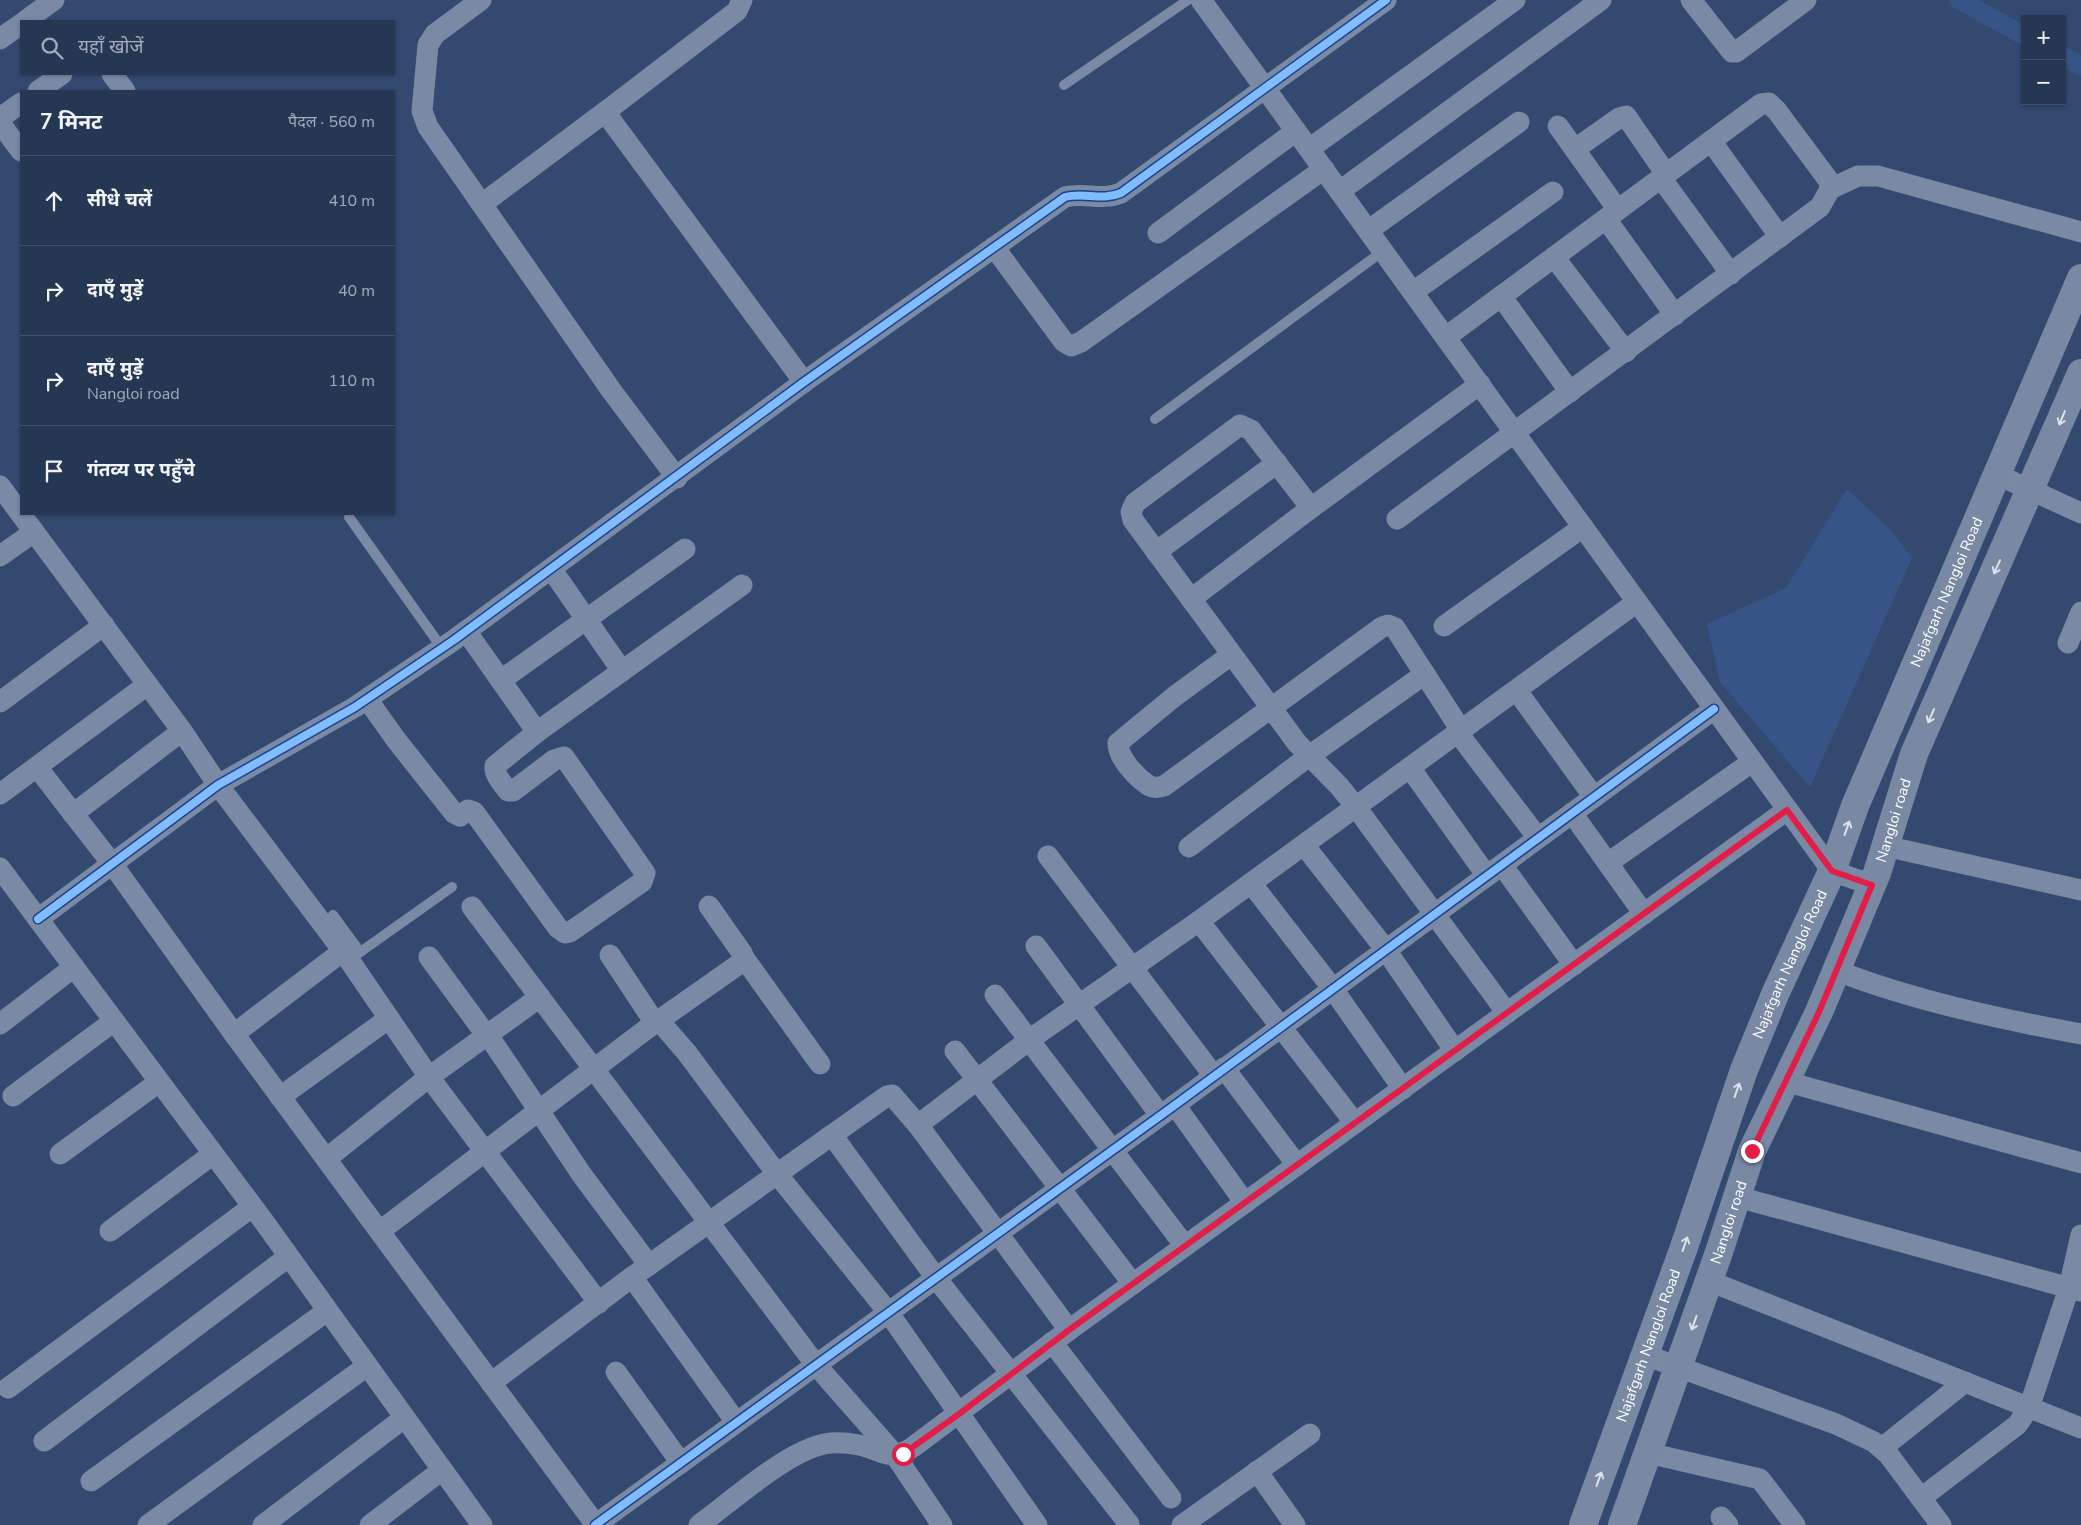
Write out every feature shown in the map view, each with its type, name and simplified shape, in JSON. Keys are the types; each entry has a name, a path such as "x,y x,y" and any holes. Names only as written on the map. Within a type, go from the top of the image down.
{"main road":[{"name":"Najafgarh Nangloi Road","path":"1583,1525 1744,1070 1788,966 1832,871 1859,797 2081,278"},
{"name":"Nangloi road","path":"1622,1525 1709,1282 1752,1151 1819,1012 1872,885 1914,754 2081,373"}],"street":[{"path":"26,20 54,0"},
{"path":"481,0 435,34 428,45 422,111 428,127 611,390 678,478"},
{"path":"482,204 737,11 742,0"},
{"path":"1201,0 1516,432 1832,871 1872,885"},
{"path":"38,919 218,786 282,751 367,699 442,648 678,478 804,382 1065,197 1075,194 1104,197 1121,193 1386,0"},
{"path":"1309,148 1515,0"},
{"path":"1340,191 1601,0"},
{"path":"1698,3 1727,49 1736,52 1806,0"},
{"path":"0,39 20,25"},
{"path":"113,75 124,90"},
{"path":"1446,337 1760,104 1769,103 1777,111 1828,181 1830,189"},
{"path":"0,118 20,104"},
{"path":"605,112 804,382"},
{"path":"1575,149 1619,118 1626,116 1663,176 1730,274"},
{"path":"1369,230 1519,122"},
{"path":"0,123 20,150"},
{"path":"1558,126 1575,149 1612,214 1676,316"},
{"path":"1158,233 1296,131"},
{"path":"1711,141 1780,238"},
{"path":"994,248 1064,342 1071,346 1081,342 1173,279 1324,169"},
{"path":"1398,519 1780,238 1820,207 1830,189 1858,176 1878,176 2081,232"},
{"path":"1413,292 1553,192"},
{"path":"1554,258 1626,352"},
{"path":"1501,296 1570,392"},
{"path":"1191,599 1480,384"},
{"path":"1311,508 1248,427 1240,425 1135,503 1132,512 1133,520 1271,709 1356,807 1436,913 1507,1013"},
{"path":"1156,552 1277,463"},
{"path":"1998,475 2081,513"},
{"path":"0,486 20,513"},
{"path":"21,515 182,731 218,786 351,954 388,1018 429,1077 599,1303"},
{"path":"1444,626 1583,527"},
{"path":"0,556 34,532"},
{"path":"501,680 685,549"},
{"path":"552,570 622,671"},
{"path":"367,699 397,741 454,812 460,816 468,810 474,812 558,928 565,934 642,882 645,877 564,757 559,757 513,791 508,791 499,779 494,770 495,766 537,732 742,585"},
{"path":"918,1124 1029,1040 1199,921 1410,768 1458,728 1516,691 1637,602"},
{"path":"2068,643 2081,612"},
{"path":"0,702 104,625"},
{"path":"1231,654 1118,743 1118,750 1122,757 1149,786 1156,788 1164,786 1382,627 1388,625 1395,628 1458,728 1538,838"},
{"path":"466,631 537,732"},
{"path":"1189,847 1310,756 1425,674"},
{"path":"0,794 147,685"},
{"path":"1516,691 1594,797"},
{"path":"37,767 113,864 234,1034 595,1525 1280,1028 1714,709"},
{"path":"73,814 182,731"},
{"path":"1608,863 1752,762"},
{"path":"1410,768 1574,965"},
{"path":"699,1525 781,1464 809,1448 842,1443 860,1445 886,1456 895,1455 913,1447 1012,1375 1061,1336 1787,810"},
{"path":"1572,813 1644,914"},
{"path":"1304,845 1386,950 1455,1051"},
{"path":"1885,846 2081,890"},
{"path":"1048,856 1131,967 1297,1165"},
{"path":"0,868 252,1207 482,1525"},
{"path":"1251,883 1333,989 1403,1088"},
{"path":"709,906 820,1064"},
{"path":"472,907 816,1364 895,1455 942,1525"},
{"path":"1199,921 1355,1123"},
{"path":"1036,946 1079,1004 1246,1203"},
{"path":"234,1034 351,954"},
{"path":"610,955 655,1023 662,1024 687,1053 777,1174 888,1312 1037,1525"},
{"path":"429,957 540,1111 736,1422"},
{"path":"380,1231 594,1068 739,965 744,958"},
{"path":"0,1024 74,968"},
{"path":"1835,970 1858,979 1988,1016 2081,1034"},
{"path":"995,996 1185,1246"},
{"path":"326,1158 429,1077 540,997"},
{"path":"280,1097 388,1018"},
{"path":"13,1096 114,1021"},
{"path":"955,1051 1133,1284"},
{"path":"60,1154 158,1082"},
{"path":"1784,1082 2081,1163"},
{"path":"491,1383 640,1271 887,1096 892,1095 918,1124 998,1233 1061,1336 1171,1498"},
{"path":"832,1135 936,1278 1129,1524"},
{"path":"110,1231 213,1154"},
{"path":"1738,1196 2075,1290"},
{"path":"8,1388 252,1207"},
{"path":"1921,1498 2017,1425 2029,1408 2075,1290 2081,1235"},
{"path":"44,1440 288,1257"},
{"path":"1709,1282 2081,1428"},
{"path":"90,1481 327,1311"},
{"path":"1645,1354 1836,1424 1874,1442 1882,1448 1941,1525"},
{"path":"148,1525 367,1366"},
{"path":"616,1372 681,1463"},
{"path":"1882,1448 1965,1382"},
{"path":"262,1525 404,1418"},
{"path":"1196,1521 1257,1471 1310,1434"},
{"path":"1648,1453 1760,1479 1795,1525"},
{"path":"370,1525 442,1470"},
{"path":"1257,1471 1295,1525"}],"lane":[{"path":"1064,85 1188,0"},
{"path":"1155,419 1383,251"},
{"path":"349,517 442,648"},
{"path":"333,915 351,954 452,887"}],"water":[{"path":"1847,489 1891,530 1912,558 1810,787 1720,682 1707,624 1786,588"}],"waterway":[{"path":"1959,0 2021,34"},
{"path":"2066,58 2081,66"}],"cycle path":[{"path":"38,919 218,785 355,707 454,640 804,382 1065,197 1079,195 1107,196 1121,193 1386,0"},
{"path":"595,1525 1175,1105 1714,709"}],"route":[{"path":"903,1454 1012,1375 1052,1342 1787,810 1832,871 1872,885 1829,984 1819,1012 1752,1151"}]}
